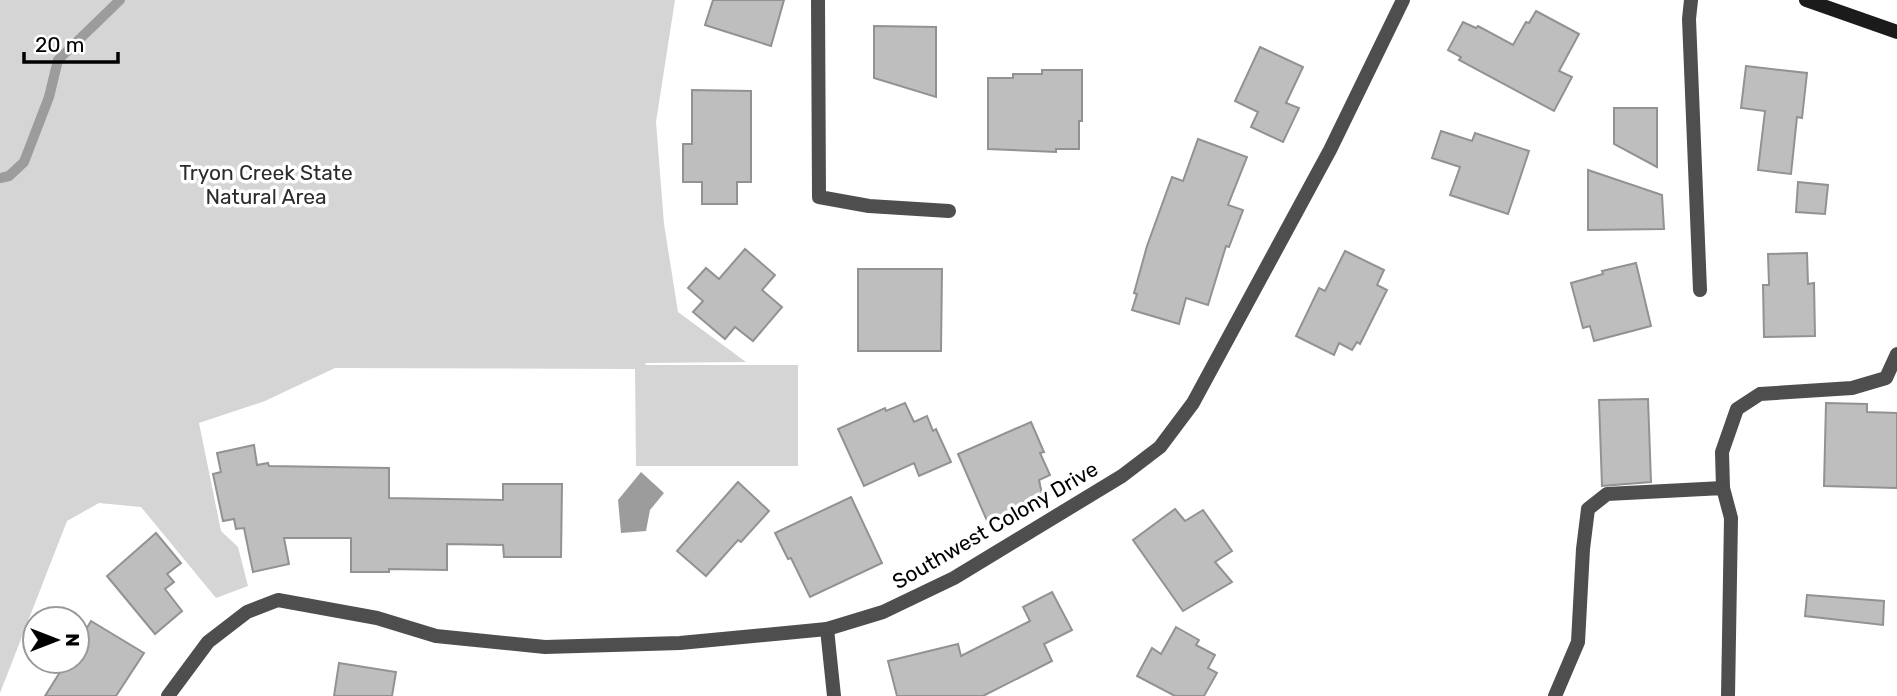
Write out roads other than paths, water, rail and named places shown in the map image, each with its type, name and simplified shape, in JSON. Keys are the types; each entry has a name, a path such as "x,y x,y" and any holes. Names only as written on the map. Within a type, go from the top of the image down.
{"main road":[{"path":"1806,0 1897,32"}],"street":[{"path":"818,0 820,197 915,211 949,211"},
{"name":"Southwest Colony Drive","path":"168,696 208,642 247,612 278,600 377,618 436,636 545,647 680,643 827,629 883,612 954,578 1122,476 1160,447 1193,403 1330,150 1403,0"},
{"path":"1691,0 1689,19 1700,290"},
{"path":"1728,696 1731,518 1723,488 1722,452 1737,409 1760,394 1852,388 1886,378 1897,354"},
{"path":"1555,696 1578,642 1588,509 1606,494 1723,488"},
{"path":"827,629 834,696"}],"waterway":[{"path":"0,178 9,176 24,162 49,97 58,60 120,0"}],"park label":[{"name":"Tryon Creek State Natural Area","path":"266,184"}]}
